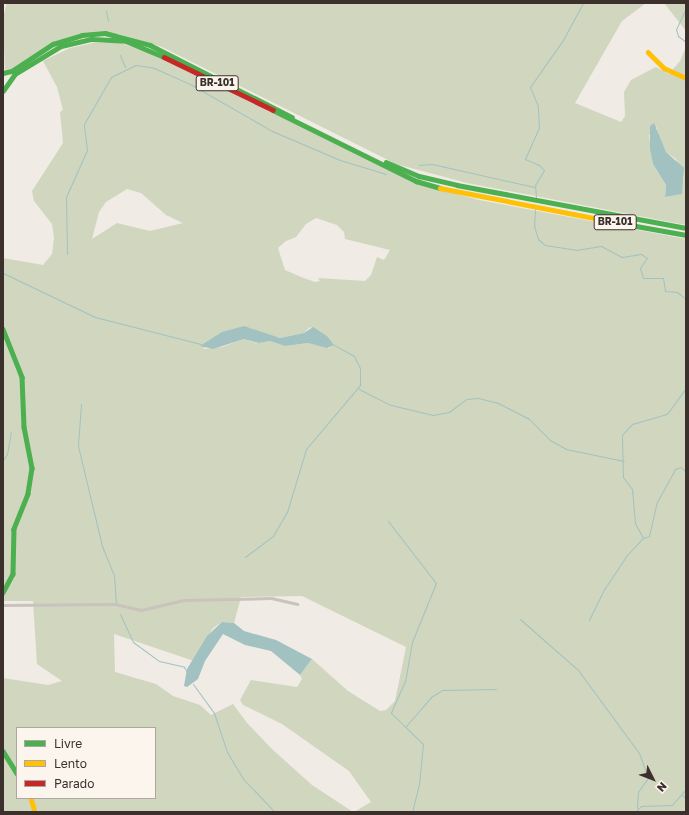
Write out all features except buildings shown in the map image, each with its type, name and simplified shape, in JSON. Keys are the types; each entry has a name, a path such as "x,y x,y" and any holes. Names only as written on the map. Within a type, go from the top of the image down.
{"main road":[{"name":"BR-101","path":"3,73 66,39 105,33 128,38 150,44 333,137 419,176 686,228"},
{"name":"BR-101","path":"3,91 15,74 62,46 91,39 126,41 162,55 416,181 524,205 686,235"},
{"path":"648,52 664,68 686,78"},
{"path":"3,329 22,377 24,427 32,468 28,494 14,529 13,574 3,593"},
{"path":"3,751 16,771"},
{"path":"31,799 35,812"}],"street":[{"path":"3,605 115,604 141,610 184,600 271,598 298,604"}],"green space":[{"path":"7,3 646,3 622,21 575,103 621,122 625,116 624,92 631,80 656,67 669,74 680,61 686,47 686,225 467,183 396,164 162,47 119,34 94,34 56,42 5,76 3,17","holes":["657,127 658,138 666,152 676,159 684,176 681,194 665,197 666,185 653,164 649,135"]},
{"path":"664,3 686,3 686,31"},
{"path":"93,43 121,43 155,55 419,184 479,200 686,239 686,812 354,812 371,802 349,771 282,724 243,705 240,700 251,680 297,687 302,679 300,675 312,659 348,691 380,711 386,710 395,701 406,647 302,596 241,597 234,623 222,622 213,628 194,661 114,634 115,672 156,684 173,696 200,705 211,715 233,704 247,723 273,750 312,785 353,812 3,812 3,678 48,685 62,681 37,664 33,601 3,601 3,258 43,265 52,254 54,238 52,224 34,201 32,191 63,143 60,112 63,110 57,87 43,61 70,48","holes":["127,189 141,193 166,215 183,223 150,231 117,223 92,239 99,212 106,202","316,218 337,225 344,232 345,239 390,250 384,260 377,257 371,275 365,281 318,278 320,281 315,282 285,270 278,248 286,241 296,237 306,224","310,327 327,336 330,348 308,343 285,346 270,341 257,343 244,339 222,347 203,349 219,334 251,328 260,334 280,338 304,333"]}],"water":[{"path":"654,123 666,152 684,168 682,194 665,197 666,185 653,164 650,149 650,126"},
{"path":"244,326 280,338 304,333 313,327 327,336 334,345 327,348 308,343 285,346 270,341 259,343 244,339 213,349 200,346 222,332"},
{"path":"222,622 234,623 244,631 276,640 312,659 300,675 271,651 245,645 223,634 205,661 198,679 187,687 184,686 187,669 207,636"}],"waterway":[{"path":"536,198 535,185 544,170 539,165 525,159 539,128 538,106 530,87 563,40 583,3"},
{"path":"686,8 676,29 678,36 686,42"},
{"path":"106,11 108,21"},
{"path":"120,55 125,67"},
{"path":"67,254 66,197 87,150 84,124 111,77 136,65 154,68 192,85 272,131 340,160 386,174"},
{"path":"419,165 432,164 534,187"},
{"path":"535,209 534,226 538,239 545,245 576,250 601,246 622,257 641,254 647,258 640,268 643,278 663,278 665,291 677,292 686,299"},
{"path":"3,273 95,317 201,344"},
{"path":"245,557 273,536 287,512 306,449 360,385 360,368 354,356 334,345"},
{"path":"643,538 635,523 632,489 623,477 622,435 632,424 667,414 686,388"},
{"path":"359,389 391,405 433,415 449,412 466,399 478,398 498,403 528,418 550,440 566,449 624,461"},
{"path":"81,404 78,446 102,546 114,576 116,603"},
{"path":"3,460 7,454 11,432"},
{"path":"643,538 649,536 657,502 675,469 681,467 686,472"},
{"path":"388,521 436,583 412,642 405,681 391,713 423,744 419,784 412,812"},
{"path":"589,620 603,591 627,555 643,538"},
{"path":"120,614 133,642 159,661 184,667 187,672"},
{"path":"520,619 578,670 639,753 648,778 638,792 637,808"},
{"path":"193,684 214,713 227,752 243,779 275,812"},
{"path":"406,726 431,697 442,690 496,689"},
{"path":"635,812 641,806 672,805 686,789"},
{"path":"682,795 686,798"}],"traffic: fast":[{"path":"3,73 12,71 53,44 82,35 105,33 150,45 292,117"},
{"path":"3,91 15,74 61,46 91,39 126,41 164,57"},
{"path":"273,110 416,181 440,188"},
{"path":"386,162 419,176 457,185 686,228"},
{"path":"625,224 686,235"},
{"path":"3,329 22,377 24,427 32,468 28,494 14,529 13,574 3,593"},
{"path":"3,751 16,771"}],"traffic: slow":[{"path":"648,52 664,68 686,78"},
{"path":"440,188 625,224"},
{"path":"31,799 35,812"}],"traffic: jam":[{"path":"164,57 273,110"}]}
